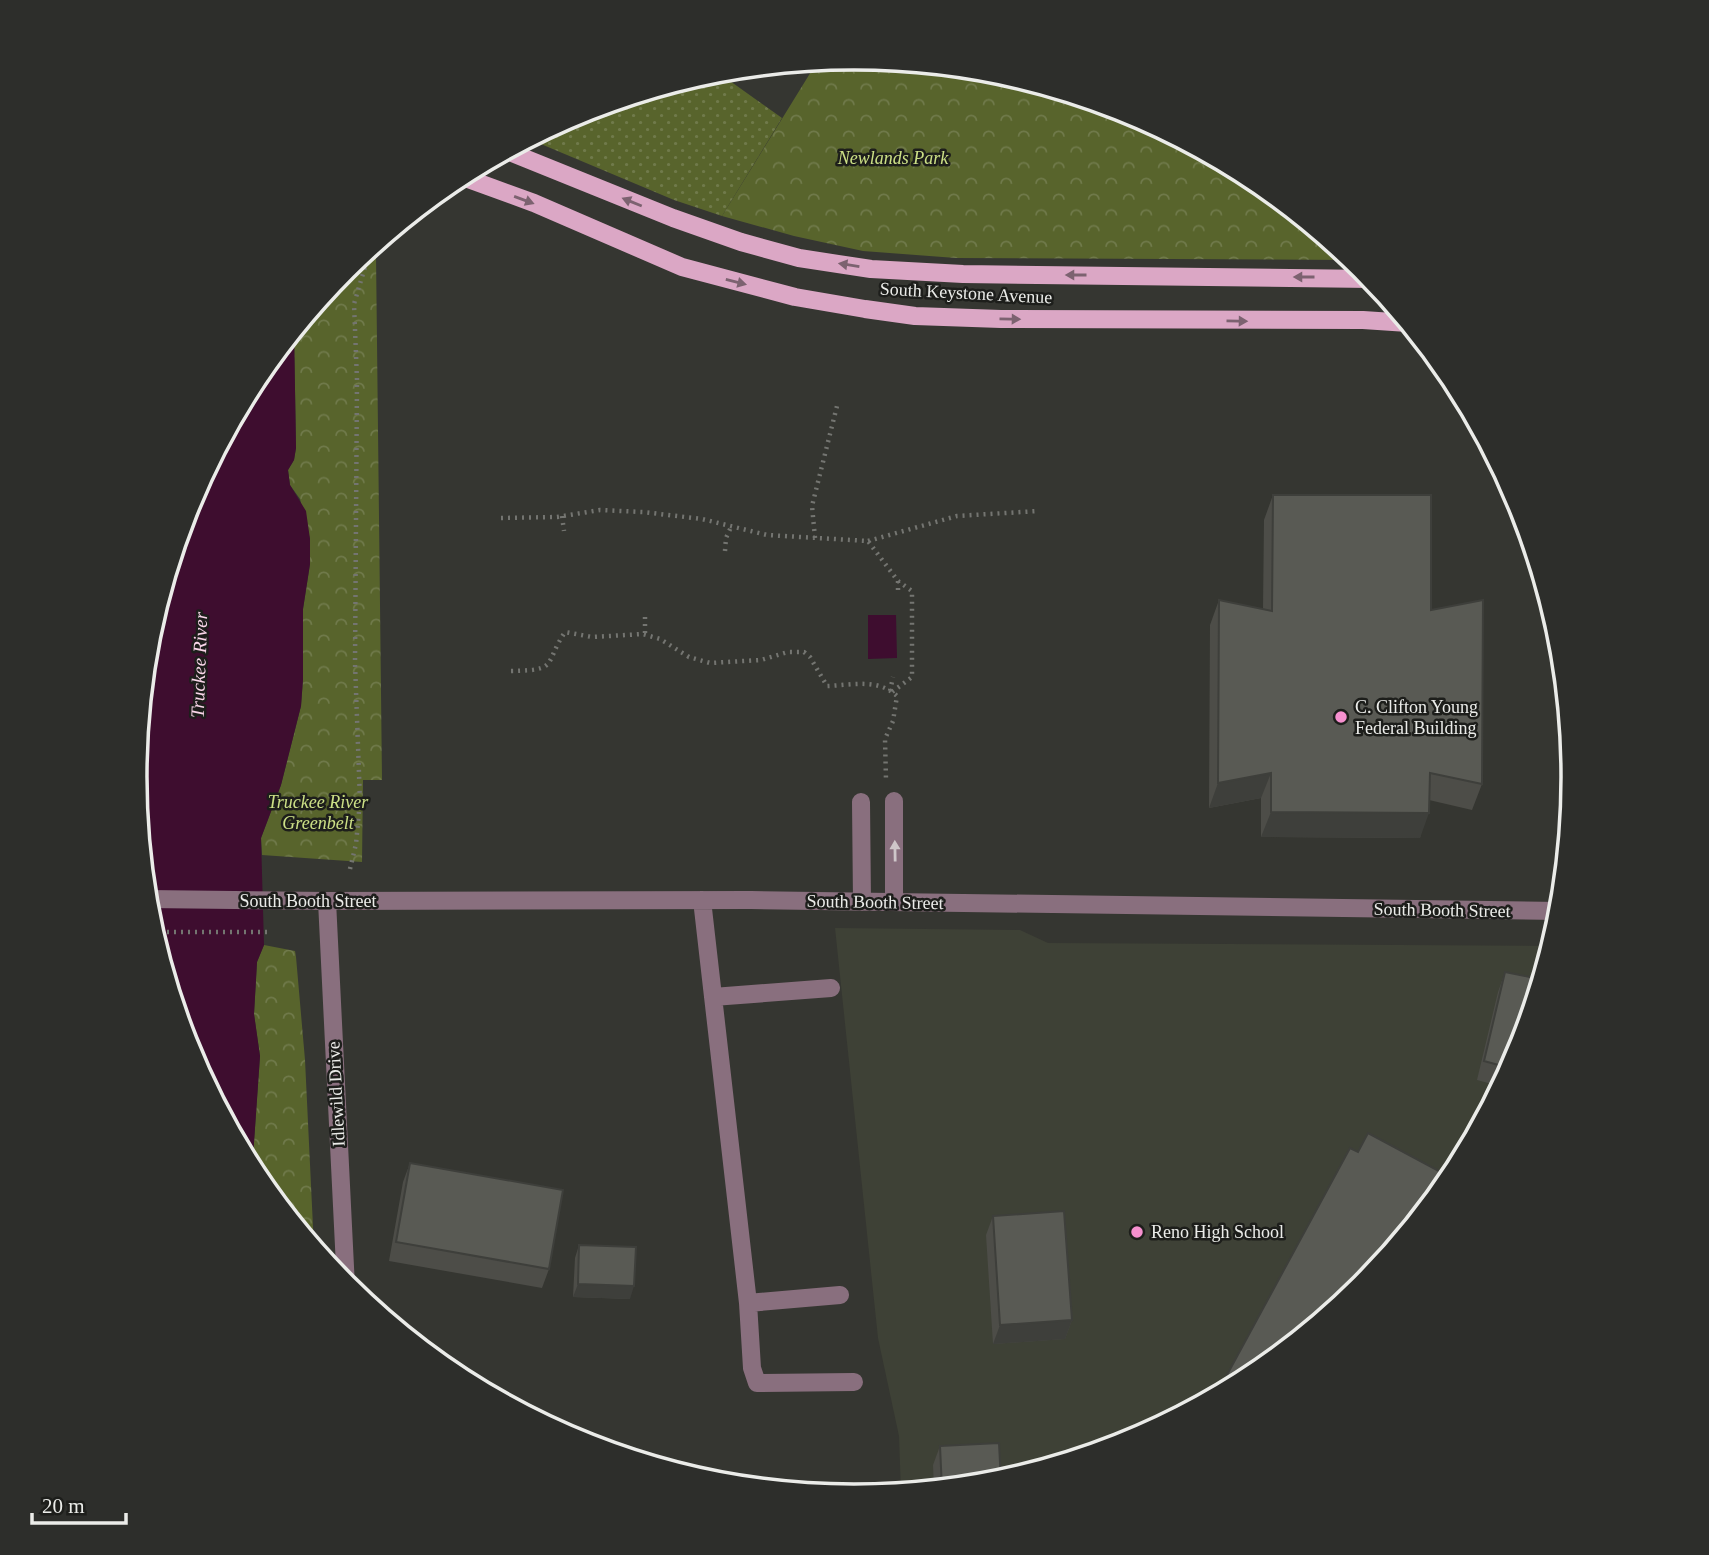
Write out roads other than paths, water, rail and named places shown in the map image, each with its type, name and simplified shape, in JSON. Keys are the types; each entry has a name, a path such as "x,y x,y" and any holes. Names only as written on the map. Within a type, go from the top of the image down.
{"main road":[{"name":"South Keystone Avenue","path":"518,156 673,218 741,242 799,258 871,269 963,274 1357,279"},
{"name":"South Keystone Avenue","path":"474,181 534,203 682,267 795,297 865,309 915,316 1001,319 1395,322"},
{"path":"1387,321 1398,326"}],"street":[{"path":"890,794 894,902"},
{"path":"862,802 862,902"},
{"name":"South Booth Street","path":"158,899 702,900 1549,911"},
{"path":"702,900 748,1303 752,1368 757,1382 854,1382"},
{"name":"Idlewild Drive","path":"327,901 345,1268"},
{"path":"713,997 831,988"},
{"path":"748,1303 840,1295"}],"water":[{"name":"Truckee River","path":"294,346 296,448 294,460 288,470 290,485 306,511 310,564 303,609 301,706 281,785 261,838 264,945 257,962 254,1014 260,1056 253,1150 220,1090 201,1048 171,961 153,870 147,778 149,731 153,685 171,594 201,507 242,424 266,384"},
{"path":"868,615 896,615 897,658 868,659"}],"place":[{"name":"C. Clifton Young Federal Building","path":"1341,717"},
{"name":"Reno High School","path":"1137,1232"}],"park label":[{"name":"Newlands Park","path":"893,158"},
{"name":"Truckee River Greenbelt","path":"318,812"}]}
